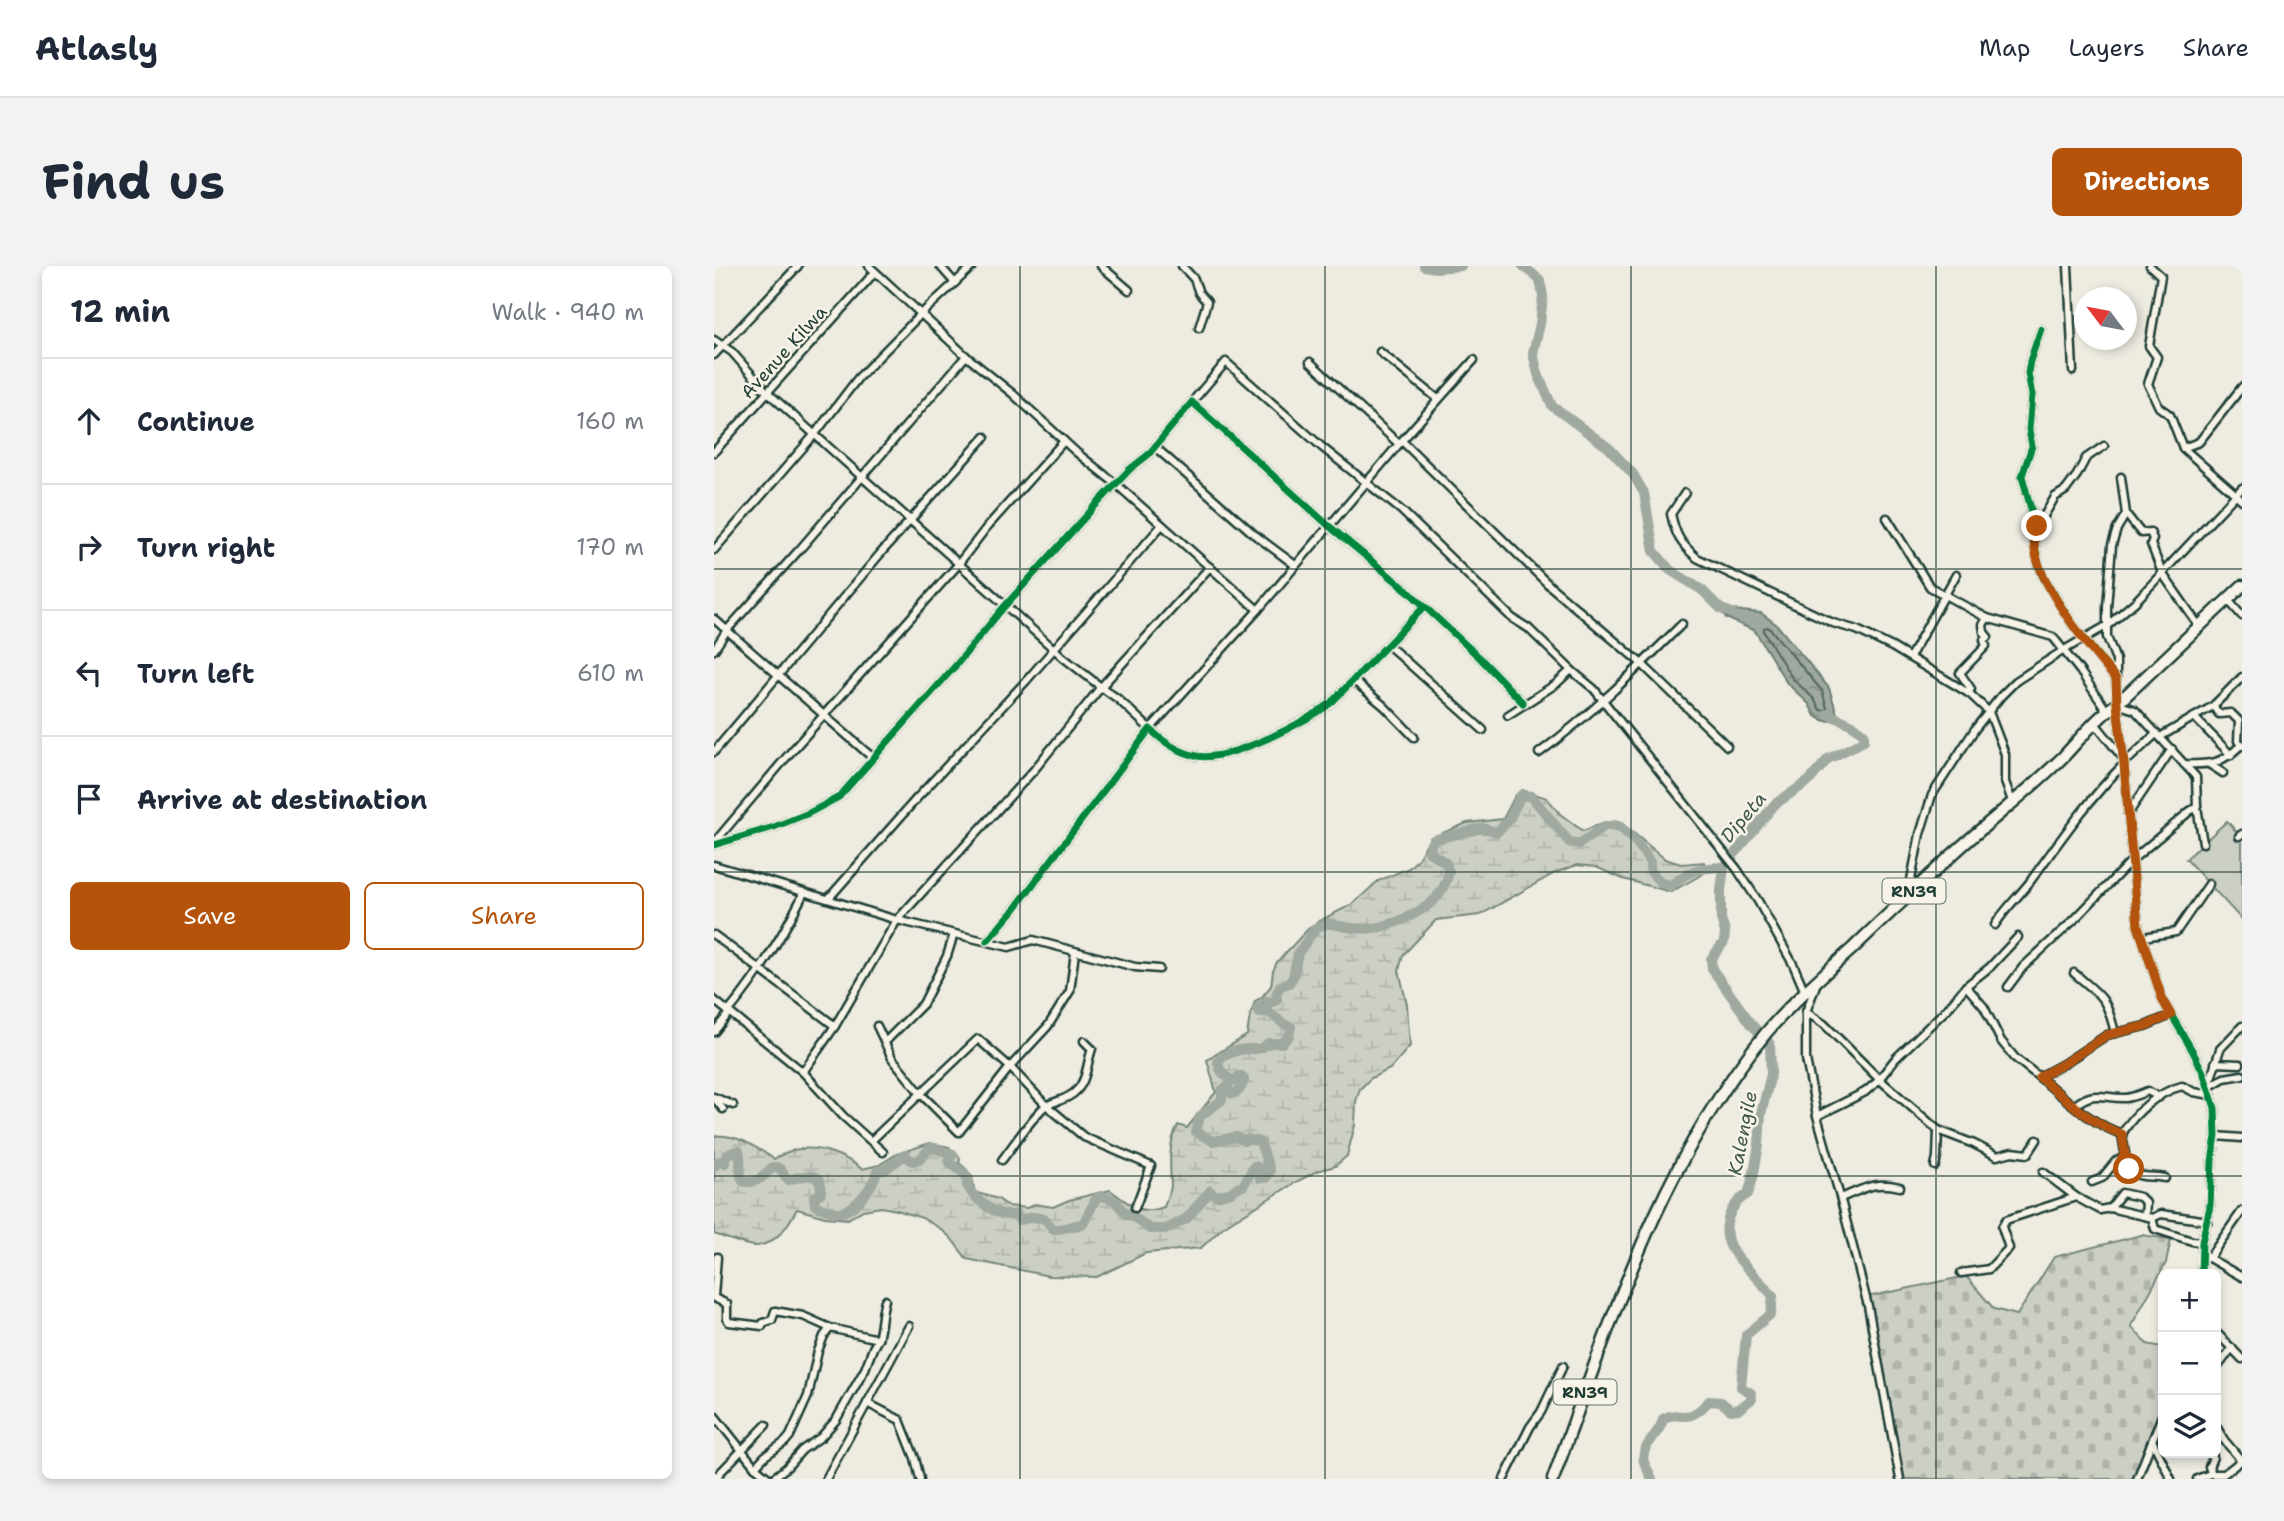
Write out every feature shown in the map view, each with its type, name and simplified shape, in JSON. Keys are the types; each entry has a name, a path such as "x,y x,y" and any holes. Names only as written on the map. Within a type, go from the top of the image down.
{"highway":[{"name":"RN39","path":"1553,1479 1617,1305 1660,1206 1697,1131 1759,1042 1817,980 2064,755 2094,722 2117,704 2242,586"}],"street":[{"path":"714,355 798,266"},
{"path":"869,266 966,356 1013,394 1258,610"},
{"path":"940,266 955,283"},
{"path":"714,550 815,434 858,378 973,266"},
{"path":"1101,266 1129,290"},
{"path":"1182,266 1194,279 1199,293 1207,302 1199,328"},
{"path":"2068,266 2073,371"},
{"path":"2150,266 2161,276 2149,346 2157,357 2148,384 2159,407 2170,415 2183,448 2239,498"},
{"name":"Avenue Kilwa","path":"714,452 875,272"},
{"path":"2041,329 2028,373 2032,395 2029,430 2032,446 2022,476 2031,509 2038,563 2043,578 2083,639 2116,679"},
{"path":"714,340 732,352 766,391 1054,648 1177,750 1200,757 1220,755 1270,739 1323,710 1424,607"},
{"path":"1380,352 1438,400"},
{"path":"714,650 727,630 966,356"},
{"path":"987,941 1013,911 1150,729 1258,610 1474,359"},
{"path":"714,844 774,827 839,797 1116,484 1155,447 1226,362 1402,511 1512,618 1528,628 1594,689 1737,869 1793,964 1805,992"},
{"path":"1310,362 1401,442 1550,586 1642,664 1727,746"},
{"path":"2183,448 2199,442 2242,387"},
{"path":"1192,402 1329,526 1375,562 1480,658 1523,703"},
{"path":"714,752 778,674 985,437"},
{"path":"714,844 823,714 960,562 987,527 1064,441"},
{"path":"2034,534 2055,497 2066,490 2086,458 2104,446"},
{"path":"1155,447 1255,535 1296,565"},
{"path":"2121,477 2126,514 2141,533 2152,534 2151,544 2162,573 2199,626"},
{"path":"1908,897 1920,834 1932,796 1975,729 2016,681 2108,625 2136,601 2239,498 2242,488"},
{"path":"1685,493 1671,514 1675,533 1682,545 1697,558 1833,623 1870,636 1910,657 1968,693 1989,712 2005,754 2005,782 2012,801"},
{"path":"2126,514 2112,544 2107,637 2116,660 2117,704 2138,926 2163,1001 2192,1050 2215,1108 2216,1136 2208,1221 2202,1242 2205,1256 2242,1277"},
{"path":"1887,519 1930,587 1987,618 2053,637 2107,711"},
{"path":"829,898 1162,525"},
{"path":"803,1072 835,1026 897,920 1034,770 1101,687 1210,567"},
{"path":"1910,657 1955,575"},
{"path":"2228,600 2242,616"},
{"path":"1968,693 1970,689 1961,673 1986,646 1984,640 1988,637 1983,625 1987,618"},
{"path":"714,619 873,758"},
{"path":"1539,753 1604,701 1682,624"},
{"path":"1388,645 1483,730"},
{"path":"1508,715 1556,684 1571,670"},
{"path":"1995,926 2052,849 2124,761 2158,735 2213,706 2242,677"},
{"path":"1354,681 1384,706 1414,737"},
{"path":"2117,704 2135,710 2196,777 2197,807 2203,843"},
{"path":"2184,764 2209,764 2228,758 2242,745 2238,741 2237,733 2239,721 2231,713 2219,714 2213,706"},
{"path":"2194,718 2231,755"},
{"path":"2094,722 2124,761"},
{"path":"2128,814 2172,749"},
{"path":"2209,764 2223,773"},
{"path":"2008,987 2023,967 2074,920 2132,860 2197,807"},
{"path":"714,865 897,920 1009,947 1033,940 1135,967 1159,969"},
{"path":"2143,937 2176,932 2209,884"},
{"path":"714,1032 760,970 804,893"},
{"path":"886,1041 923,1004 947,956 954,934"},
{"path":"714,935 835,1026"},
{"path":"1817,1116 1865,1092 1948,1008 1966,986 1990,967 2018,937"},
{"path":"877,1026 892,1058 921,1094 958,1132 1010,1067 1048,1026 1070,991 1075,952"},
{"path":"2074,973 2104,998 2115,1033"},
{"path":"1817,980 1807,1012 1806,1059 1817,1116 1868,1306 1900,1479"},
{"path":"1966,986 1984,1007 2001,1041 2015,1058 2075,1105 2109,1129 2122,1134"},
{"path":"714,1000 803,1072 843,1116 883,1152"},
{"path":"1807,1012 1824,1024 1879,1079 1938,1130 1997,1156 2012,1152 2028,1154 2037,1140"},
{"path":"2039,1077 2107,1035 2145,1026 2171,1015"},
{"path":"2210,1091 2220,1049 2242,1026"},
{"path":"872,1140 978,1039 1010,1067 1045,1105 1086,1138 1151,1166 1135,1208"},
{"path":"1903,1040 1906,1048"},
{"path":"1002,1160 1045,1105 1059,1102 1078,1090 1085,1076 1085,1067 1092,1049 1084,1041"},
{"path":"2215,1063 2240,1064"},
{"path":"2092,1182 2102,1178 2116,1161 2122,1159 2125,1153 2122,1134 2130,1120 2159,1097 2182,1086 2194,1092 2210,1091 2224,1078 2242,1074"},
{"path":"2075,1105 2088,1096 2095,1095 2131,1097 2148,1091 2159,1097"},
{"path":"715,1099 733,1105"},
{"path":"715,1099 723,1109"},
{"path":"1935,1166 1938,1130"},
{"path":"2216,1136 2242,1138"},
{"path":"2122,1159 2137,1177 2165,1178"},
{"path":"2043,1172 2076,1197 2100,1210 2110,1208 2149,1217 2161,1214 2208,1221"},
{"path":"1840,1198 1872,1185 1883,1183 1900,1187"},
{"path":"2110,1208 2120,1194 2140,1197 2146,1203 2155,1229 2202,1242"},
{"path":"1961,1273 1989,1269 2009,1248 2002,1227 2006,1220 2076,1197"},
{"path":"2201,1269 2205,1256 2242,1212"},
{"path":"716,1257 714,1297 727,1304 729,1322 762,1326 772,1320 775,1311 803,1316 830,1328 878,1339"},
{"path":"714,1415 717,1424 755,1468 771,1479 787,1467 802,1450 821,1437 836,1420 878,1339 883,1322 880,1315 885,1300"},
{"path":"826,1479 909,1326"},
{"path":"755,1468 765,1455 785,1442 794,1428 808,1396 821,1344 830,1328"},
{"path":"2221,1337 2242,1359"},
{"path":"2221,1362 2232,1348"},
{"path":"1504,1479 1563,1366"},
{"path":"867,1403 900,1420 920,1479"},
{"path":"714,1479 766,1424"},
{"path":"2137,1479 2158,1426"},
{"path":"2197,1479 2212,1474 2224,1474 2242,1460 2221,1435"},
{"path":"2152,1442 2171,1479"},
{"path":"2212,1474 2209,1467 2213,1458"}],"green space":[{"path":"1522,790 1547,798 1560,814 1583,831 1602,823 1619,821 1665,859 1681,864 1704,862 1703,874 1671,892 1623,879 1596,867 1577,865 1555,873 1480,915 1436,920 1403,955 1399,970 1407,1005 1410,1046 1390,1069 1371,1078 1360,1089 1347,1156 1335,1166 1317,1171 1296,1182 1223,1227 1201,1248 1146,1253 1097,1277 1049,1276 967,1259 950,1237 939,1228 922,1218 881,1207 863,1210 848,1219 825,1217 797,1209 777,1237 757,1246 714,1234 714,1136 738,1139 774,1159 787,1152 808,1148 840,1156 862,1169 879,1165 897,1154 930,1143 949,1147 960,1158 959,1163 972,1179 974,1192 998,1199 1008,1206 1027,1208 1035,1204 1053,1207 1069,1200 1110,1190 1135,1207 1156,1210 1164,1207 1171,1188 1170,1154 1178,1125 1187,1128 1216,1092 1207,1060 1247,1035 1255,1001 1271,986 1277,962 1319,921 1353,904 1378,881 1409,868 1418,859 1430,838 1467,823 1503,819 1515,796"},
{"path":"2227,821 2242,838 2242,920 2186,859"},
{"path":"2141,1235 2171,1239 2166,1263 2163,1269 2158,1269 2158,1277 2131,1326 2147,1344 2158,1346 2158,1416 2133,1479 1903,1479 1867,1297 1966,1276 1994,1309 2017,1315 2054,1257"}],"water":[{"path":"1721,609 1761,613 1777,625 1829,688 1839,720 1825,721 1815,716 1809,704 1787,683 1755,631 1726,618"}],"waterway":[{"name":"Dipeta","path":"1424,266 1461,266"},
{"name":"Dipeta","path":"1523,266 1540,280 1543,296 1533,353 1538,374 1552,406 1609,448 1633,474 1644,493 1654,551 1670,570 1702,590 1721,609 1732,613"},
{"name":"Dipeta","path":"714,1166 720,1162 725,1163 729,1154 739,1151 743,1181 759,1179 772,1167 781,1169 789,1180 816,1177 821,1193 814,1197 815,1205 843,1212 862,1198 877,1171 886,1169 905,1155 912,1161 920,1159 933,1148 953,1154 949,1161 969,1179 967,1185 970,1191 981,1202 1002,1214 1016,1214 1019,1220 1034,1217 1045,1219 1053,1229 1083,1224 1097,1197 1103,1196 1114,1200 1127,1215 1150,1229 1167,1229 1187,1218 1210,1191 1217,1196 1243,1186 1254,1166 1258,1167 1260,1178 1266,1178 1270,1171 1260,1142 1248,1139 1244,1141 1236,1137 1213,1141 1196,1132 1200,1116 1222,1100 1222,1090 1227,1087 1232,1094 1240,1089 1243,1083 1242,1076 1234,1081 1223,1074 1218,1063 1221,1057 1244,1049 1258,1049 1269,1043 1282,1043 1289,1036 1291,1027 1268,1012 1260,1013 1257,1009 1267,1001 1270,1004 1277,1000 1280,986 1289,983 1293,977 1298,953 1316,928 1328,923 1361,929 1380,927 1401,920 1425,907 1440,893 1449,872 1446,863 1429,852 1433,840 1483,828 1497,832 1509,820 1521,795 1531,796 1569,842 1579,844 1605,826 1619,826 1637,843 1650,862 1650,869 1661,883 1672,885 1696,870 1724,867 1775,804 1809,781 1828,759 1864,741 1864,734 1851,724 1828,714"},
{"name":"Kalengile","path":"1652,1479 1643,1456 1663,1419 1694,1414 1709,1401 1721,1402 1731,1410 1739,1409 1752,1399 1751,1393 1741,1387 1746,1335 1771,1314 1773,1296 1733,1252 1726,1231 1732,1210 1748,1194 1753,1178 1761,1114 1771,1074 1770,1044 1752,1025 1712,969 1711,959 1724,942 1725,932 1721,919 1724,867"}],"cycle path":[{"path":"2041,329 2028,373 2032,395 2029,430 2032,446 2022,476 2043,577 2072,624 2116,679 2138,926 2163,1001 2203,1072 2215,1108 2216,1136 2210,1206 2202,1242 2201,1269"},
{"path":"714,845 774,827 839,797 1003,608 1130,469 1148,455 1192,402 1329,526 1408,591 1480,658 1523,703"},
{"path":"987,941 1013,911 1150,729 1171,746 1197,756 1228,753 1267,739 1305,720 1332,702 1424,607"}],"route":[{"path":"2037,526 2034,539 2043,578 2093,653 2116,679 2138,926 2163,1001 2171,1015 2145,1026 2107,1035 2039,1077 2098,1122 2122,1134 2125,1153 2122,1159 2129,1169"}]}
